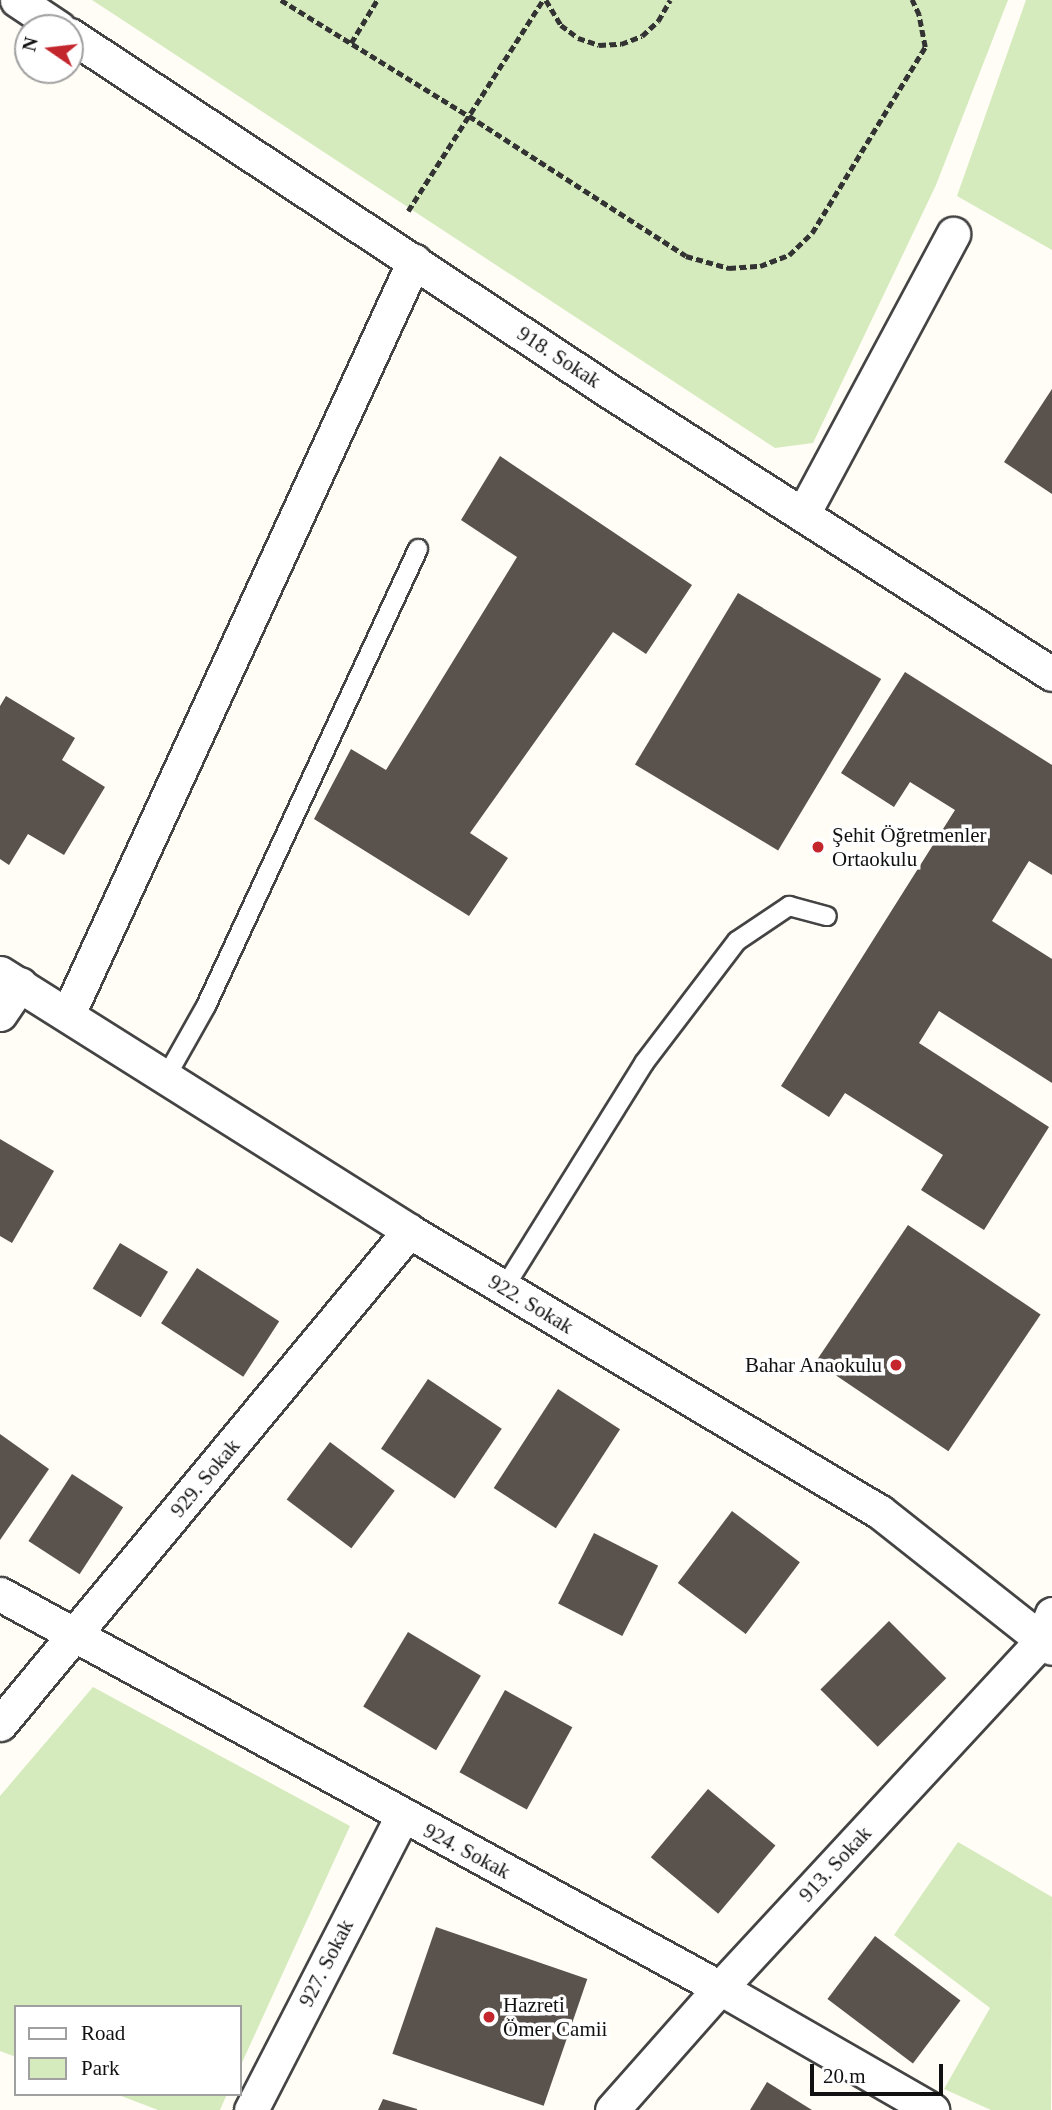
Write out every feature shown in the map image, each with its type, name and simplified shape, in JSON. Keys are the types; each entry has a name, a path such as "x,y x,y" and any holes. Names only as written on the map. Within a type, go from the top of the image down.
{"street":[{"path":"17,0 38,14"},
{"name":"918. Sokak","path":"84,44 400,253 1052,674"},
{"path":"803,514 953,234"},
{"path":"68,1014 400,253"},
{"path":"0,1014 10,978"},
{"name":"922. Sokak","path":"10,978 409,1231 880,1512 1048,1635"},
{"name":"929. Sokak","path":"0,1724 409,1231"},
{"name":"924. Sokak","path":"0,1594 74,1637 720,1987 932,2110"},
{"name":"913. Sokak","path":"612,2110 720,1987 1048,1635"},
{"name":"927. Sokak","path":"250,2110 402,1816"}],"lane":[{"path":"166,1077 206,1006 418,549"},
{"path":"504,1288 644,1063 737,940 789,906 827,916"}],"path":[{"path":"281,0 469,116 686,256 729,268 760,266 789,254 812,233 925,47 919,15 912,0"},
{"path":"351,43 377,0"},
{"path":"400,253 469,116 545,0 561,25 578,38 599,45 621,44 642,36 658,21 670,0"}],"green space":[{"path":"92,0 1008,0 936,185 813,443 775,448"},
{"path":"1026,0 1052,0 1052,250 957,196"},
{"path":"93,1687 350,1826 242,2063 242,2005 14,2005 14,2056 0,2051 0,1796"},
{"path":"958,1842 1052,1897 1051,2110 991,2110 944,2089 990,2008 894,1935"},
{"path":"121,2096 226,2096 220,2110 158,2110"}],"building":[{"path":"1052,389 1052,494 1004,462"},
{"path":"500,456 692,585 646,654 613,632 470,833 508,858 469,916 314,819 351,749 386,770 517,557 461,520"},
{"path":"738,593 881,679 778,850 635,764"},
{"path":"905,672 1052,765 1052,875 1029,861 992,921 1052,959 1052,1083 939,1011 919,1043 1049,1127 984,1230 921,1190 943,1155 845,1093 829,1117 781,1086 955,810 910,782 894,807 841,773"},
{"path":"6,696 75,738 62,760 105,787 64,855 28,834 9,865 0,859 0,706"},
{"path":"0,1139 54,1171 12,1243 0,1236"},
{"path":"908,1225 1041,1314 948,1451 816,1362"},
{"path":"120,1243 168,1272 141,1317 93,1288"},
{"path":"197,1268 279,1321 243,1377 161,1323"},
{"path":"428,1379 502,1429 455,1498 381,1449"},
{"path":"558,1389 620,1429 556,1528 494,1488"},
{"path":"0,1434 49,1469 0,1540"},
{"path":"330,1442 395,1491 351,1548 287,1500"},
{"path":"72,1474 123,1507 80,1574 28,1541"},
{"path":"732,1511 800,1562 746,1634 678,1583"},
{"path":"594,1533 658,1566 622,1636 558,1603"},
{"path":"889,1621 946,1678 878,1747 820,1690"},
{"path":"408,1632 481,1676 436,1750 363,1707"},
{"path":"505,1690 572,1727 527,1810 459,1772"},
{"path":"708,1789 775,1846 718,1914 651,1857"},
{"name":"Hazreti Ömer Camii","path":"436,1927 587,1979 544,2106 392,2054"},
{"path":"875,1936 960,2000 913,2063 827,1999"},
{"path":"767,2082 812,2110 750,2110"},
{"path":"383,2099 417,2109 417,2110 378,2110"}],"place":[{"name":"Şehit Öğretmenler Ortaokulu","path":"818,847"},
{"name":"Bahar Anaokulu","path":"896,1365"},
{"name":"Hazreti Ömer Camii","path":"489,2017"}]}
